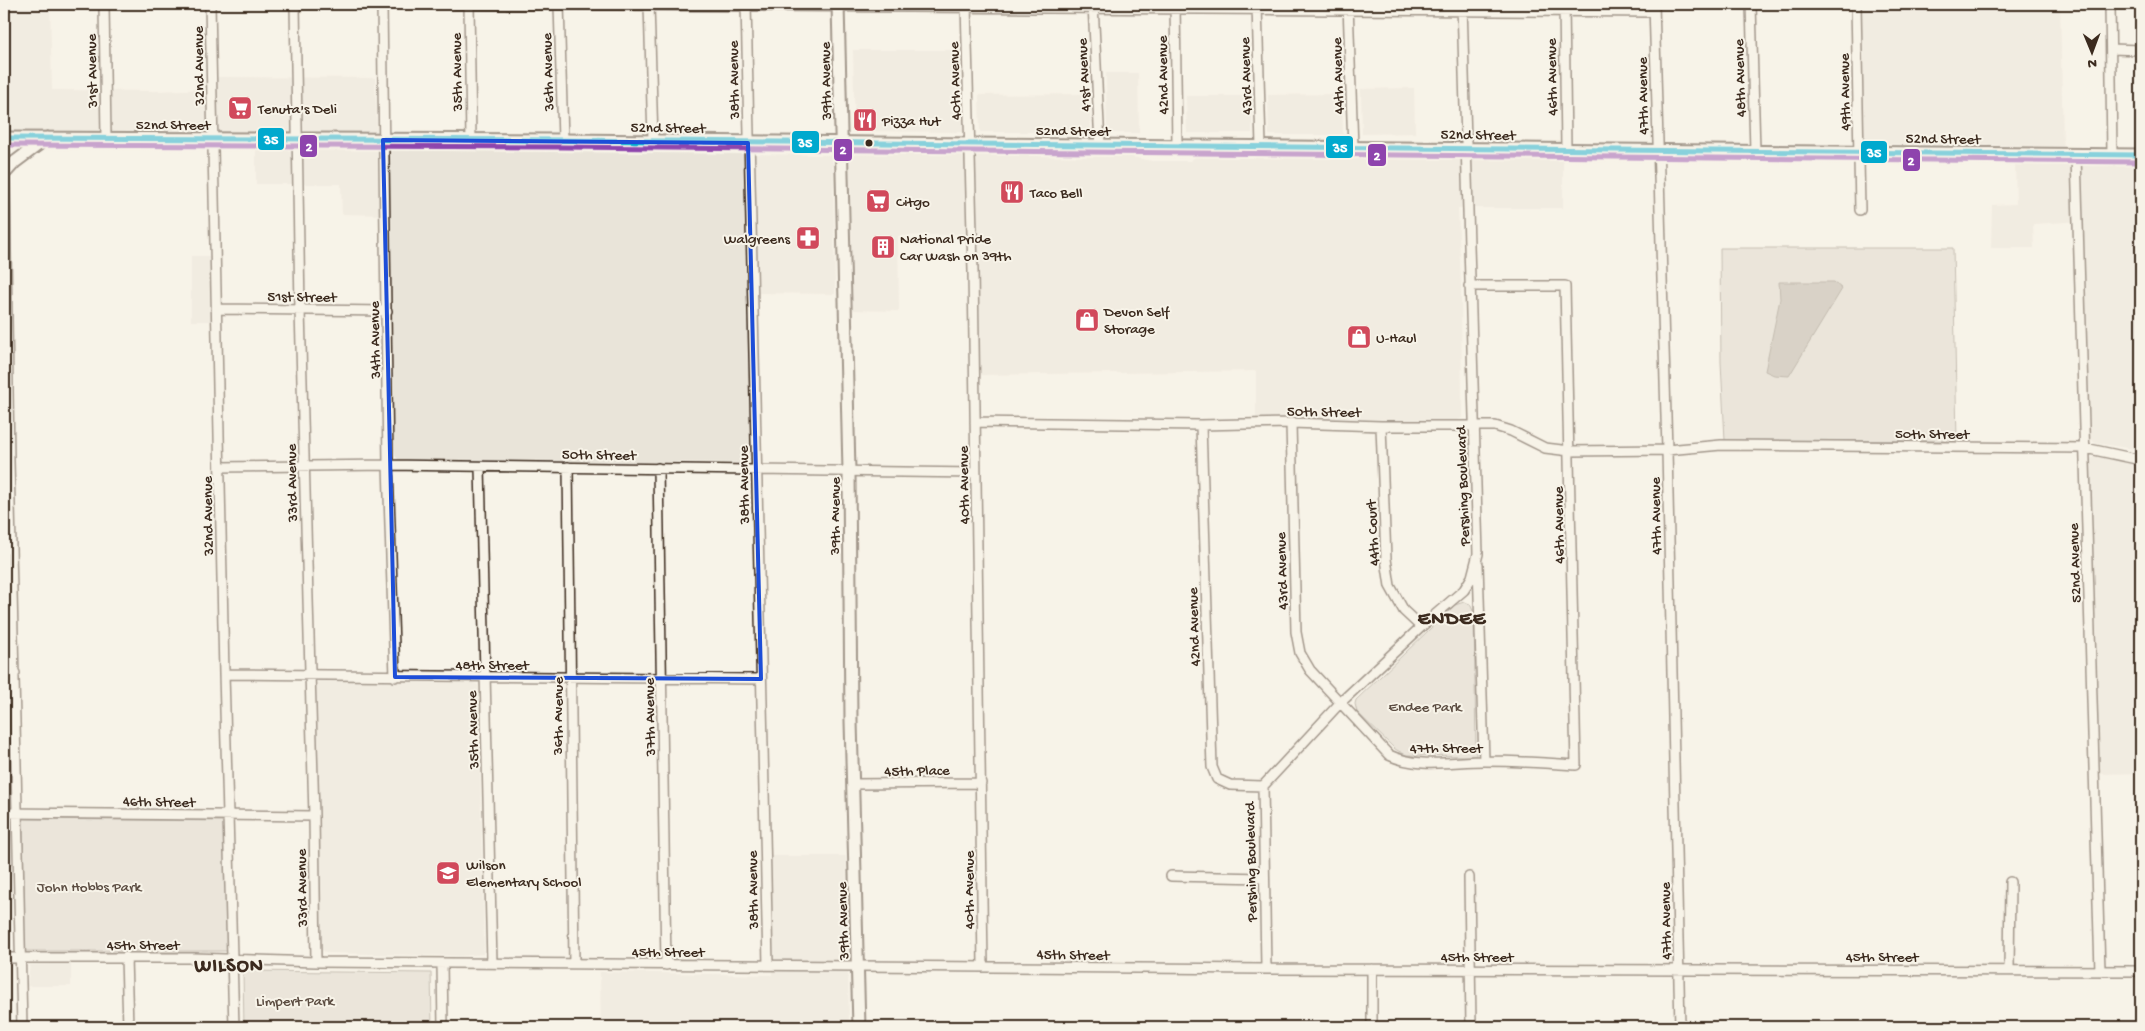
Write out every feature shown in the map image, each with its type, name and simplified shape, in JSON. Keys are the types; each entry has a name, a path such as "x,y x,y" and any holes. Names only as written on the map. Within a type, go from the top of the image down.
{"main road":[{"name":"39th Avenue","path":"838,5 859,1027"},
{"name":"52nd Street","path":"4,138 563,140 2141,155"},
{"path":"5,173 15,162 47,138"}],"street":[{"name":"31st Avenue","path":"104,4 106,138"},
{"name":"32nd Avenue","path":"210,4 224,674 234,1027"},
{"name":"33rd Avenue","path":"295,4 299,140 300,310 314,816 316,962"},
{"name":"34th Avenue","path":"382,4 388,465 395,677"},
{"path":"456,4 1654,8"},
{"name":"35th Avenue","path":"469,4 471,141"},
{"name":"36th Avenue","path":"559,4 563,140"},
{"path":"649,4 653,142"},
{"name":"48th Avenue","path":"1751,4 1755,151"},
{"name":"49th Avenue","path":"1856,4 1860,210"},
{"path":"2110,4 2112,155"},
{"name":"38th Avenue","path":"746,5 768,965"},
{"name":"40th Avenue","path":"966,6 976,473 983,966"},
{"name":"41st Avenue","path":"1093,6 1100,145"},
{"name":"42nd Avenue","path":"1175,6 1177,146"},
{"name":"43rd Avenue","path":"1257,6 1261,147"},
{"name":"44th Avenue","path":"1348,7 1353,148"},
{"name":"Pershing Boulevard","path":"1266,969 1263,786 1341,702 1421,627 1464,590 1472,576 1478,554 1462,7"},
{"name":"46th Avenue","path":"1564,7 1566,150"},
{"name":"47th Avenue","path":"1654,8 1667,450 1680,1027"},
{"path":"2111,49 2141,50"},
{"path":"4,110 6,460 15,673 16,813 22,1027"},
{"name":"52nd Avenue","path":"2076,155 2100,970"},
{"name":"46th Avenue","path":"1469,286 1565,286 1576,765"},
{"name":"51st Street","path":"217,309 387,311"},
{"name":"50th Street","path":"975,422 1201,425 1291,423 1381,426 1474,425 1494,426 1511,431 1545,448 1570,451 1667,450 1722,445 2085,448 2141,460"},
{"name":"43rd Avenue","path":"1291,423 1296,632 1300,653 1310,670 1341,702"},
{"name":"42nd Avenue","path":"1201,425 1212,767 1217,779 1230,785 1263,786"},
{"name":"44th Court","path":"1381,426 1386,559 1390,586 1404,611 1421,627"},
{"name":"50th Street","path":"220,467 388,465 976,473"},
{"name":"35th Avenue","path":"480,467 492,963"},
{"name":"36th Avenue","path":"568,467 574,964"},
{"name":"37th Avenue","path":"658,468 666,965"},
{"path":"1478,554 1484,761"},
{"path":"4,673 15,673"},
{"name":"48th Street","path":"224,674 761,679"},
{"name":"47th Street","path":"1341,702 1389,755 1401,761 1415,763 1484,761 1576,765"},
{"name":"45th Place","path":"853,784 981,783"},
{"name":"46th Street","path":"4,813 314,816"},
{"path":"1170,876 1264,878"},
{"path":"1469,877 1471,1027"},
{"path":"2010,882 2010,970"},
{"path":"126,957 128,1027"},
{"name":"45th Street","path":"4,958 126,957 316,962 1266,969 2141,971"},
{"path":"442,963 443,1027"},
{"path":"1372,969 1372,1027"}],"highlighted area":[{"path":"383,140 748,143 761,679 395,677"}],"shaded area":[{"path":"7,4 50,4 52,90 158,91 210,89 210,77 375,78 377,134 11,131"},
{"path":"1860,4 2060,4 2063,146 1865,144 1863,141"},
{"path":"853,50 961,50 963,132 855,131"},
{"path":"1106,73 1138,73 1139,133 1107,133"},
{"path":"1414,88 1415,133 1362,134 1361,89"},
{"path":"1089,94 1091,132 980,132 979,95"},
{"path":"1342,94 1343,135 1269,135 1268,95"},
{"path":"1186,96 1252,96 1252,133 1187,133"},
{"path":"256,149 831,155 833,163 835,294 748,293 750,458 747,463 399,460 395,456 394,449 390,215 342,214 341,184 256,184"},
{"path":"856,154 1132,157 1152,161 1190,161 1195,157 1563,160 1563,208 1458,208 1462,418 1456,421 1256,418 1256,371 980,375 977,234 898,236 899,311 853,310 850,164 851,157"},
{"path":"2015,161 2090,162 2141,167 2141,450 2095,443 2089,437 2083,221 2033,224 2034,248 1991,248 1992,205 2016,204"},
{"path":"191,256 212,256 213,321 191,321"},
{"path":"1779,282 1834,282 1842,289 1789,376 1774,375 1765,371 1780,299"},
{"path":"2094,456 2141,463 2141,773 2099,774 2090,460"},
{"path":"319,681 471,682 478,685 483,954 461,956 328,953 321,950 315,684"},
{"path":"769,856 846,856 849,1027 601,1027 600,972 772,975"},
{"path":"71,963 71,986 27,986 30,965"}],"green space":[{"path":"1720,248 1953,248 1957,441 1725,440 1721,362"},
{"name":"Endee Park","path":"1464,602 1470,604 1474,613 1476,756 1406,755 1395,749 1357,712 1356,700 1455,605"},
{"name":"John Hobbs Park","path":"23,819 226,821 228,951 25,951"},
{"name":"Limpert Park","path":"243,971 431,973 432,1027 244,1027"}],"transit line":[{"name":"35","path":"4,138 563,140 2141,155"},
{"name":"2","path":"4,145 563,147 2141,162"}],"place":[{"name":"Tenuta's Deli","path":"240,108"},
{"name":"Pizza Hut","path":"865,120"},
{"name":"Taco Bell","path":"1012,192"},
{"name":"Citgo","path":"878,201"},
{"name":"Walgreens","path":"808,238"},
{"name":"National Pride Car Wash on 39th","path":"883,247"},
{"name":"Devon Self Storage","path":"1087,320"},
{"name":"U-Haul","path":"1359,337"},
{"name":"Wilson Elementary School","path":"448,873"}],"district":[{"name":"ENDEE","path":"1452,617"},
{"name":"WILSON","path":"229,964"}]}
